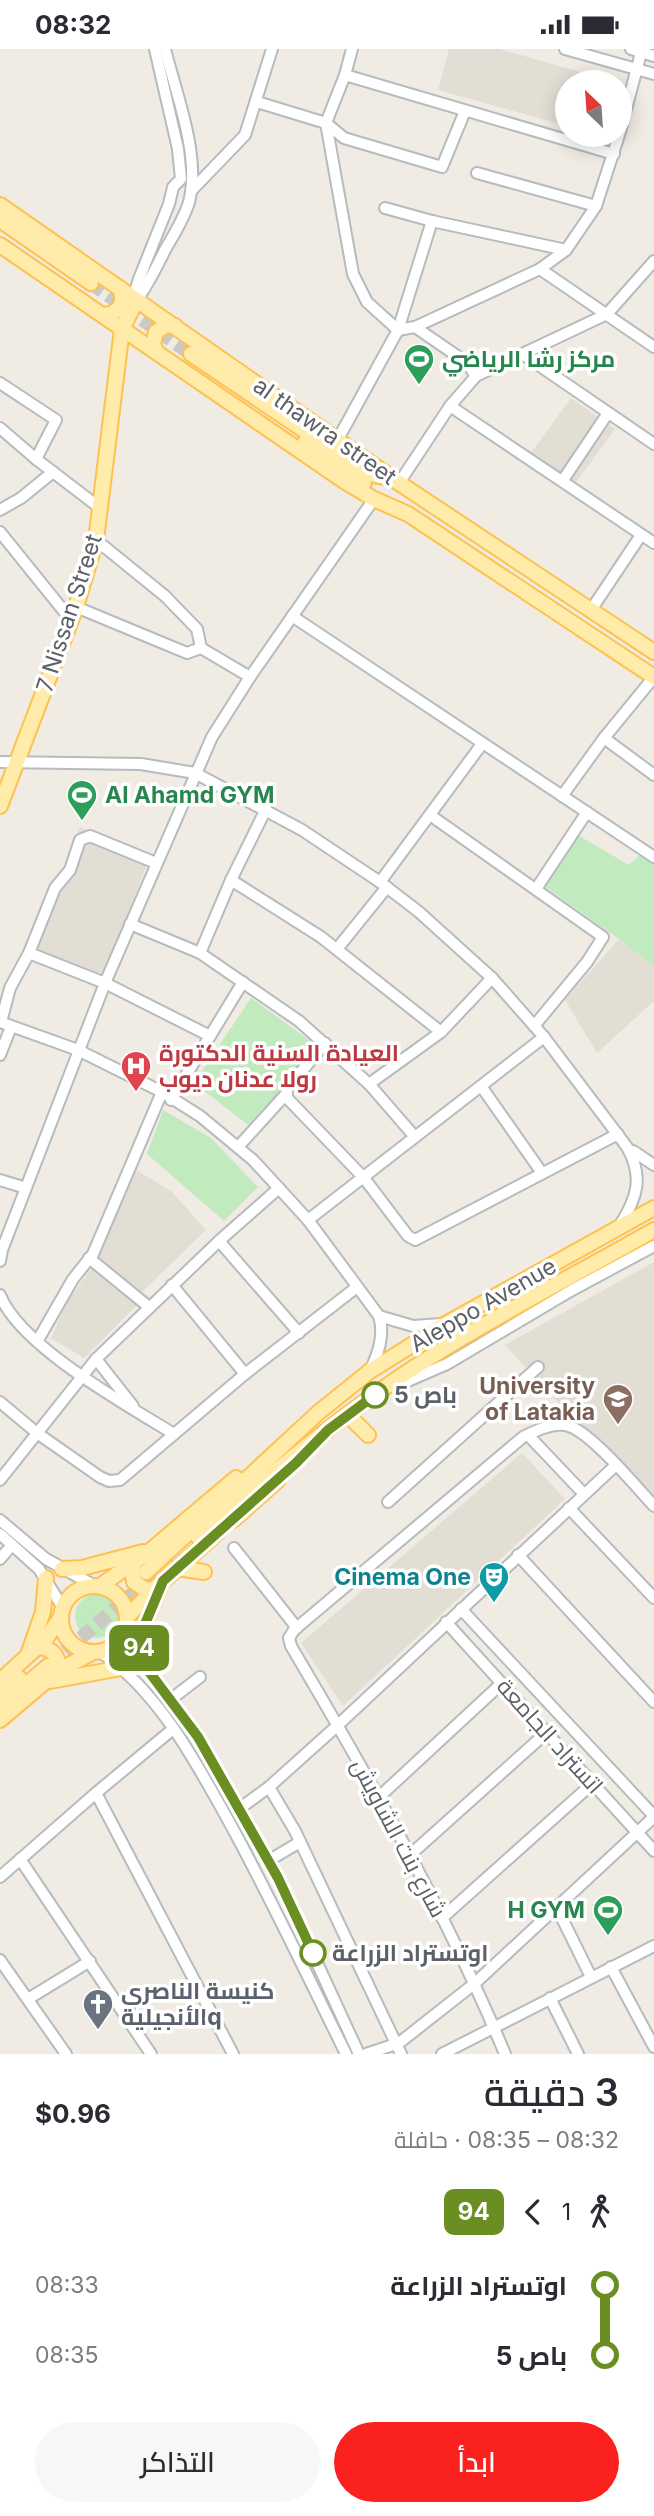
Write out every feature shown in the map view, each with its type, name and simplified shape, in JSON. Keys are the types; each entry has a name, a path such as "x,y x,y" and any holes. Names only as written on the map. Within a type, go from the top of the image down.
{"main road":[{"name":"al thawra street","path":"0,205 395,480 654,652"},
{"path":"0,220 88,287 0,232"},
{"name":"al thawra street","path":"0,245 374,499 408,515 654,677"},
{"path":"103,315 112,314 119,309 123,296 120,288"},
{"name":"7 Nissan Street","path":"0,806 74,614 96,540 122,329 136,301"},
{"path":"156,351 153,340 156,332 166,325 175,326"},
{"path":"374,499 362,481 189,357 368,473 395,480"},
{"name":"Aleppo Avenue","path":"319,1412 370,1371 449,1322 654,1208"},
{"name":"Aleppo Avenue","path":"328,1430 437,1353 654,1230"},
{"path":"62,1569 82,1568 151,1550 288,1433 319,1412"},
{"path":"26,1659 46,1661 113,1646 150,1576 319,1412"},
{"path":"348,1415 368,1435"},
{"path":"150,1576 277,1468 328,1430"},
{"path":"45,1682 46,1661 62,1612 75,1592 177,1568 296,1463 328,1430"},
{"path":"141,1661 140,1643 151,1550"},
{"path":"177,1568 204,1572"},
{"path":"0,1681 26,1659 40,1624 46,1579"},
{"path":"97,1586 107,1588 120,1598 126,1624"},
{"path":"62,1612 65,1633 70,1641 85,1650 96,1651"},
{"path":"0,1694 46,1661"},
{"path":"0,1707 46,1661"},
{"path":"0,1720 45,1682 121,1668"}],"street":[{"path":"136,301 139,279 169,204 173,187 181,179 178,149 155,49"},
{"path":"136,301 146,288 186,210 191,191 192,169 184,121 165,49"},
{"path":"191,191 245,135 272,49"},
{"path":"352,49 327,123 353,274 367,302 398,330"},
{"path":"565,49 654,74"},
{"path":"632,82 638,50 654,56"},
{"path":"345,75 614,154"},
{"path":"257,102 327,123 344,138 442,167 465,111"},
{"path":"398,330 415,327 540,269 566,250 596,206 616,147"},
{"path":"477,173 596,206"},
{"path":"385,208 566,250"},
{"path":"338,439 398,330 432,221"},
{"path":"395,480 476,376 607,314 654,261"},
{"path":"540,269 654,347"},
{"path":"415,327 466,362 476,376"},
{"path":"524,355 654,444"},
{"path":"0,383 55,420 36,460"},
{"path":"450,406 654,543"},
{"path":"563,481 608,413"},
{"path":"0,428 36,460 100,508"},
{"path":"0,510 21,498 53,473"},
{"path":"0,1261 78,1050 212,737 250,677 374,499"},
{"path":"0,532 74,614 187,653 201,648"},
{"path":"591,610 641,535"},
{"path":"96,540 165,596 197,629 201,648 250,677"},
{"path":"292,616 654,857"},
{"path":"562,796 604,738 654,677"},
{"path":"604,738 654,775"},
{"path":"337,949 482,744"},
{"path":"0,762 82,761 141,764 195,773 266,809 341,855 383,885 447,936 492,978 544,1037 627,1147 635,1161 637,1189 632,1207 618,1228"},
{"path":"200,953 230,880 266,809"},
{"path":"536,889 587,812"},
{"path":"430,814 603,937 587,963 534,1026"},
{"path":"0,1055 10,988 29,953 55,888 70,870 80,840 90,836 156,863"},
{"path":"230,880 321,937 441,1032"},
{"path":"130,924 200,953 325,1043 369,1084 415,1137"},
{"path":"29,953 106,983 210,1036"},
{"path":"369,1084 441,1032 492,978"},
{"path":"38,1340 73,1279 89,1258 167,1096 210,1036 243,982"},
{"path":"4,1024 78,1050 167,1096 200,1116 238,1147 308,1220 379,1317 382,1325 380,1345 370,1371"},
{"path":"308,1220 544,1037"},
{"path":"238,1147 286,1094 325,1043"},
{"path":"481,1086 542,1173"},
{"path":"286,1094 289,1102 364,1178 408,1236 415,1240 618,1134"},
{"path":"627,1147 654,1165"},
{"path":"0,1180 26,1188"},
{"path":"0,1481 96,1359 219,1241 279,1188"},
{"path":"219,1241 299,1332"},
{"path":"375,1395 447,1364 654,1245"},
{"path":"89,1258 149,1307"},
{"path":"172,1285 245,1374"},
{"path":"0,1402 37,1433 100,1478 115,1481 125,1478 245,1374 357,1287"},
{"path":"1,1299 17,1320 81,1377 174,1434"},
{"path":"379,1317 413,1326 449,1322"},
{"path":"96,1359 136,1411"},
{"path":"388,1502 538,1367"},
{"path":"234,1548 297,1628 528,1435 562,1424 570,1426 600,1449 654,1506"},
{"path":"528,1435 584,1494"},
{"path":"239,1809 269,1787 338,1725 616,1465"},
{"path":"569,1508 654,1598"},
{"path":"0,1520 46,1559 97,1586"},
{"path":"0,1535 46,1579 62,1612"},
{"path":"0,1559 12,1545"},
{"path":"518,1555 654,1702"},
{"path":"366,2054 398,2049 474,1984 654,1817 461,1609"},
{"name":"اتستراد الجامعة","path":"446,1622 654,1851"},
{"path":"126,1624 141,1661 198,1737 278,1878 359,2054"},
{"name":"شارع بنت الشاويش","path":"297,1628 289,1638 291,1646 410,1855 474,1984 505,2054"},
{"path":"96,1651 121,1668 173,1729 214,1795 263,1885 346,2054"},
{"path":"170,1700 200,1677"},
{"path":"379,1797 502,1683"},
{"path":"0,1877 173,1729"},
{"path":"410,1855 546,1733"},
{"path":"442,1918 593,1783"},
{"path":"269,1787 300,1842 398,2049"},
{"path":"96,1793 229,2052"},
{"path":"268,1861 300,1842"},
{"path":"20,1859 151,2054"},
{"path":"263,1885 278,1878"},
{"path":"556,1906 591,1977"},
{"path":"442,2054 654,1946"},
{"path":"0,1960 66,2054"},
{"path":"28,1999 90,1961"},
{"path":"611,1967 654,2047"},
{"path":"550,1998 578,2054"}],"shaded area":[{"path":"449,49 499,49 573,70 555,70 555,123 438,90"},
{"path":"571,398 615,429 574,485 531,453"},
{"path":"80,827 151,854 104,975 34,948"},
{"path":"619,939 654,967 654,1001 597,1053 565,1000"},
{"path":"135,1169 172,1192 206,1230 140,1294 98,1257"},
{"name":"University of Latakia","path":"654,1262 654,1506 505,1345"},
{"path":"92,1268 137,1305 84,1358 51,1338 68,1300"},
{"path":"522,1453 565,1499 343,1706 301,1643"}],"green space":[{"path":"576,834 629,865 642,853 654,862 654,967 540,883"},
{"path":"251,998 320,1048 248,1125 194,1083"},
{"path":"163,1110 211,1138 258,1187 224,1221 147,1154"},
{"path":"97,1594 112,1601 119,1616 112,1631 97,1638 82,1631 75,1616 82,1601"}],"tunnel":[{"path":"91,283 191,354"},
{"path":"49,1665 152,1577"}],"bus line":[{"name":"94","path":"313,1953 278,1878 198,1737 141,1661 140,1636 163,1581 257,1499 328,1430 375,1395"}],"place":[{"name":"مركز رشا الرياضي","path":"419,386"},
{"name":"Al Ahamd GYM","path":"82,822"},
{"name":"العيادة السنية الدكتورة رولا عدنان ديوب","path":"136,1093"},
{"name":"باص 5","path":"375,1395"},
{"name":"University of Latakia","path":"618,1426"},
{"name":"Cinema One","path":"494,1604"},
{"name":"H GYM","path":"608,1937"},
{"name":"اوتستراد الزراعة","path":"313,1953"},
{"name":"كنيسة الناصري الأنجيليةq","path":"98,2031"}]}
